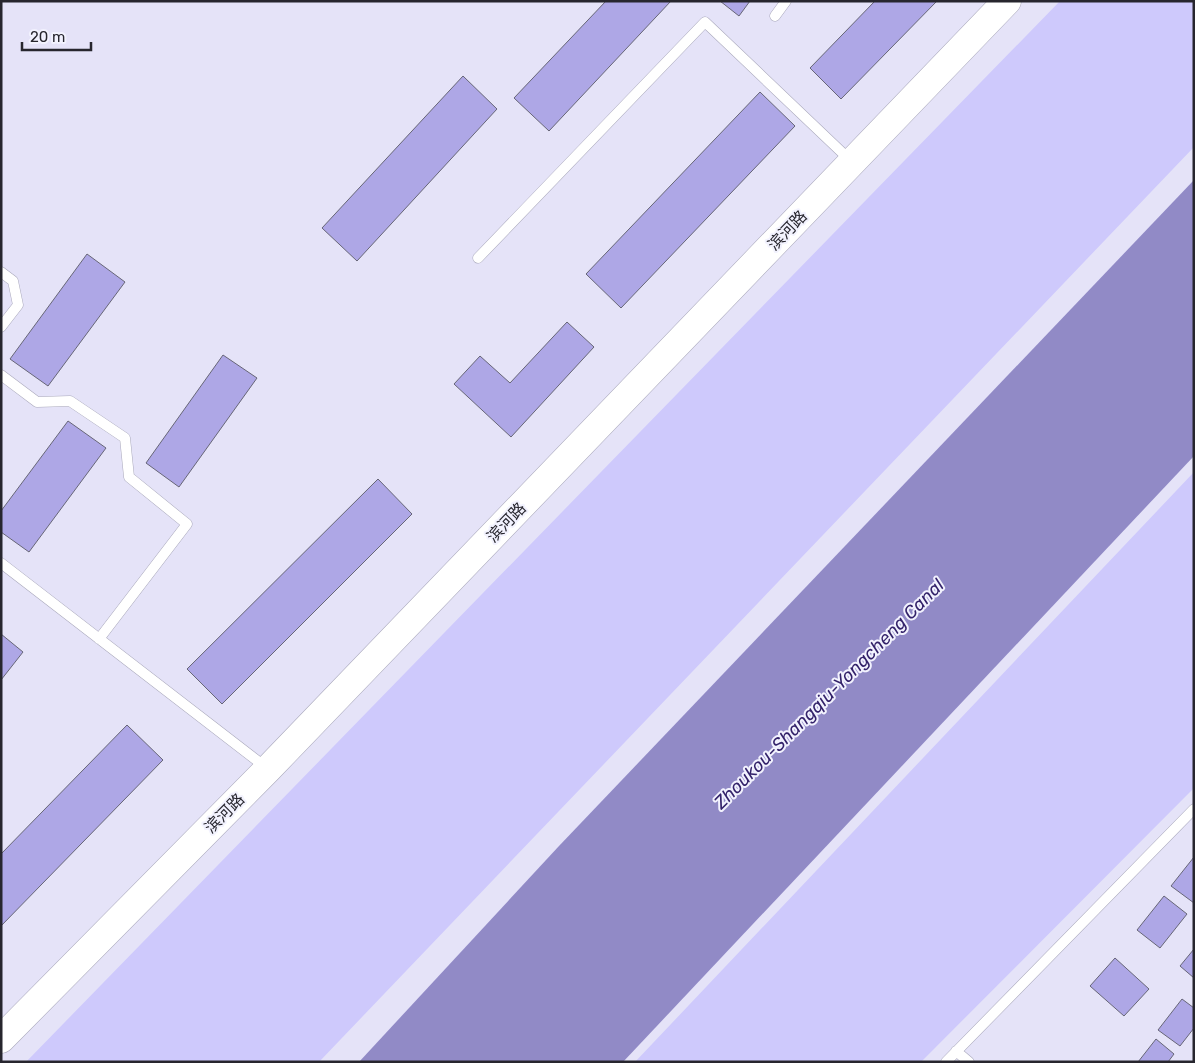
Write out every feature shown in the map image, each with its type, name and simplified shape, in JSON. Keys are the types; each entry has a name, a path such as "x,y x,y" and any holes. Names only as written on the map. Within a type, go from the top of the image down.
{"street":[{"name":"滨河路","path":"1,1039 268,769 1005,2"}],"lane":[{"path":"775,16 786,1"},
{"path":"478,258 705,22 852,162"},
{"path":"1,272 12,281 18,305 1,327"},
{"path":"1,375 37,402 70,401 125,438 129,477 187,524 99,639"},
{"path":"1,564 268,769"},
{"path":"946,1062 1194,809"},
{"path":"956,1051 969,1062"}],"shaded area":[{"path":"1060,1 1194,1 1194,147 319,1062 26,1062"},
{"path":"1194,472 1194,788 921,1062 635,1062"}],"water":[{"name":"Zhoukou-Shangqiu-Yongcheng Canal","path":"1194,180 1194,456 623,1062 359,1062 559,846"}],"building":[{"path":"606,1 671,1 549,131 514,98"},
{"path":"720,1 750,1 739,16"},
{"path":"875,1 937,1 841,99 810,68"},
{"path":"463,76 497,109 357,261 322,228"},
{"path":"760,92 795,126 621,308 586,274"},
{"path":"87,254 125,282 48,386 10,359"},
{"path":"567,322 594,347 511,437 454,384 480,356 510,383"},
{"path":"223,355 257,378 179,487 146,463"},
{"path":"68,421 106,448 29,552 1,532 1,511"},
{"path":"378,479 412,514 222,704 187,669"},
{"path":"1,634 23,652 1,680"},
{"path":"127,725 163,760 1,926 1,854"},
{"path":"1194,857 1194,903 1171,886"},
{"path":"1164,896 1187,914 1160,948 1137,930"},
{"path":"1194,949 1194,978 1180,966"},
{"path":"1115,958 1149,989 1124,1016 1090,986"},
{"path":"1182,999 1194,1008 1194,1028 1180,1046 1158,1030"},
{"path":"1156,1039 1174,1054 1168,1062 1138,1062"}]}
